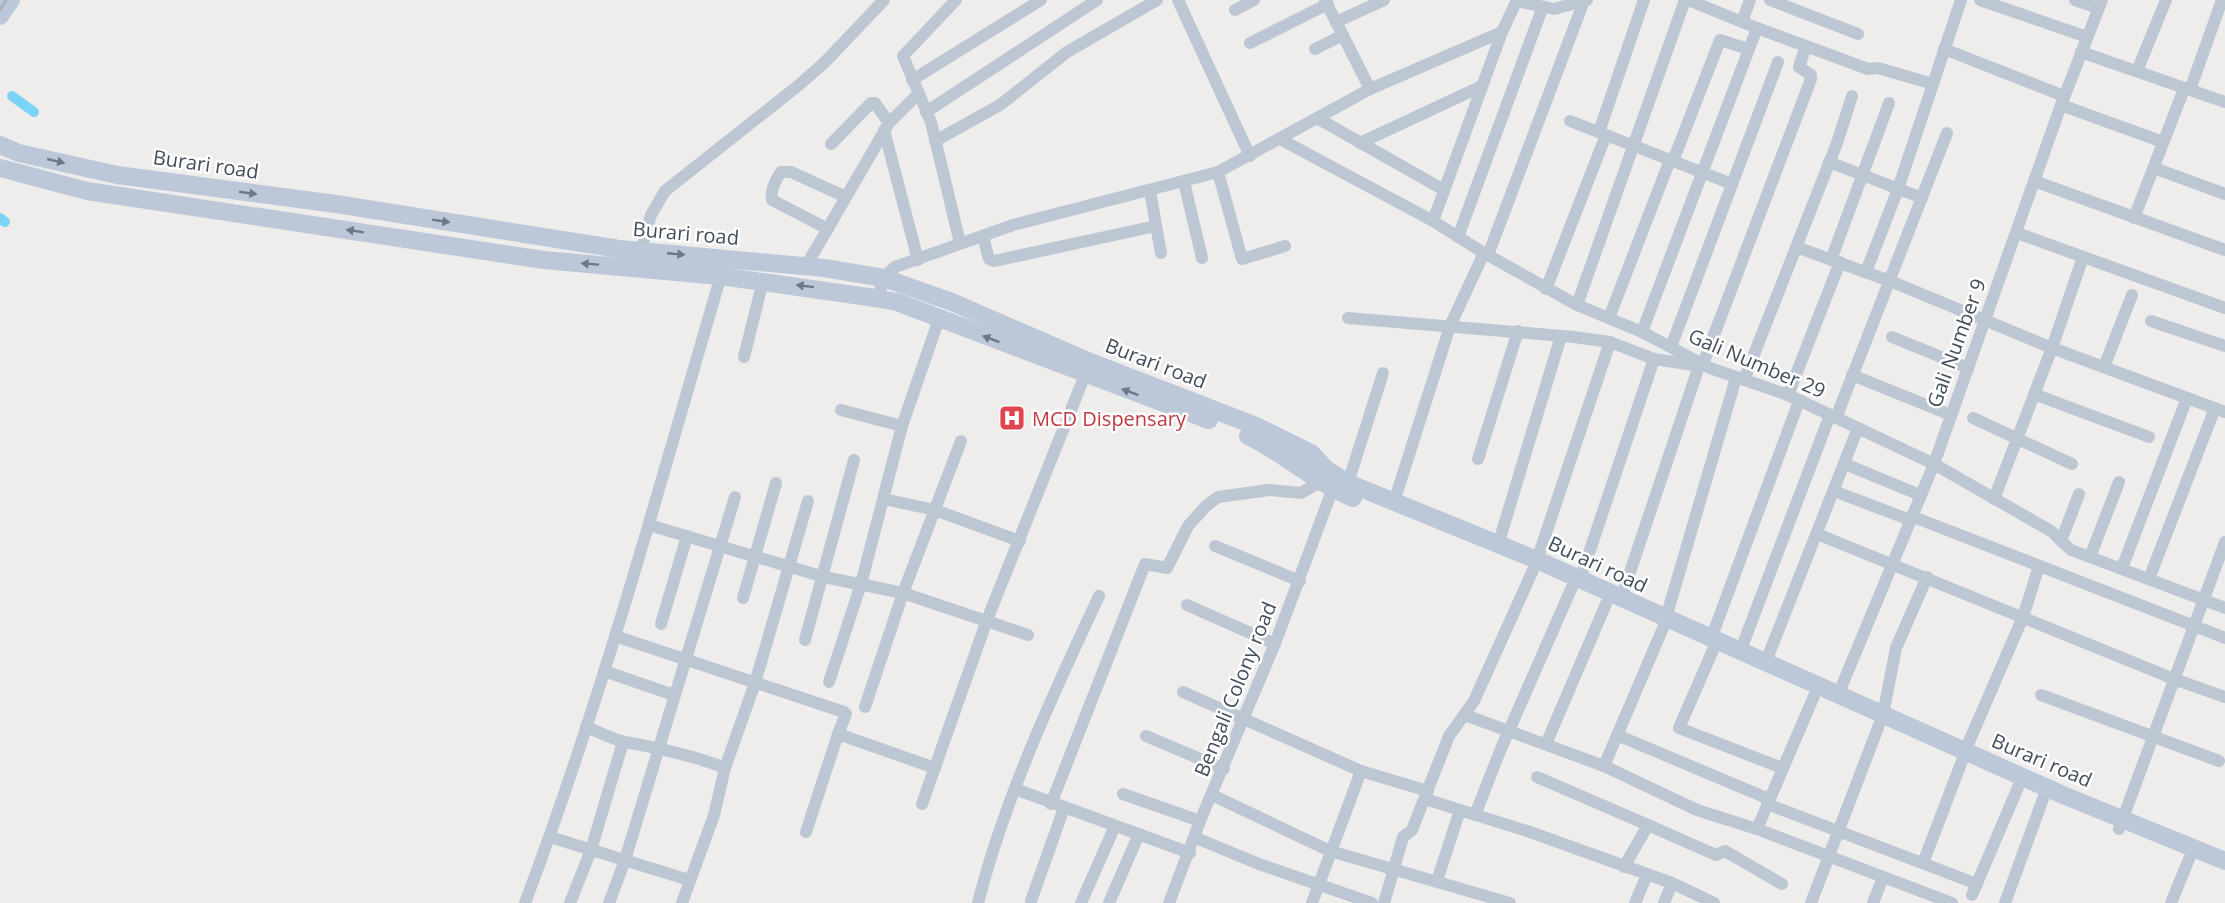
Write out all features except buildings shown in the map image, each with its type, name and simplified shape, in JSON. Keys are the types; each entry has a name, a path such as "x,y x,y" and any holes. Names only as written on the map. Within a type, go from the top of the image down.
{"main road":[{"path":"0,16 11,0"},
{"name":"Burari road","path":"0,145 19,153 117,175 336,204 641,251 723,268 763,281 897,302 939,319 1028,344 1256,426 1311,453 1326,469 1334,485 1394,502 1498,545 1535,565"},
{"name":"Burari road","path":"0,168 98,193 564,262 723,268 806,266 884,278 952,302 1085,375 1242,433 1334,485 1535,565 1712,644 1814,696 1881,720 2121,824 2189,859 2225,874"},
{"name":"Burari road","path":"1712,644 1740,652 1838,695 1881,720"},
{"name":"Burari road","path":"1964,756 2044,796 2225,861"}],"street":[{"path":"641,251 651,215 665,191 799,85 825,62 884,0"},
{"path":"956,0 905,52 904,59 926,112 935,141 960,243"},
{"path":"912,80 1041,0"},
{"path":"926,112 1096,0"},
{"path":"935,141 1000,105 1067,52 1157,0"},
{"path":"1178,0 1250,156"},
{"path":"1235,10 1254,0"},
{"path":"1336,22 1384,0"},
{"path":"1433,221 1502,32 1517,1 1542,9 1554,9 1586,0"},
{"path":"1394,502 1450,326 1486,254 1586,0"},
{"path":"1546,289 1602,133 1644,0"},
{"path":"1577,305 1687,0 1713,5 1742,22 1868,69 1878,68 1933,84"},
{"path":"1742,22 1750,0"},
{"path":"1770,0 1858,34"},
{"path":"1866,272 1898,189 1961,0"},
{"path":"2075,0 2100,4"},
{"path":"2137,71 2166,0"},
{"path":"2134,218 2222,0"},
{"path":"1988,1 2087,38"},
{"path":"1250,43 1327,2 1370,89"},
{"name":"Gali Number 9","path":"1838,695 1934,464 2062,101 2100,4"},
{"path":"1458,237 1542,9"},
{"path":"1642,332 1757,28"},
{"path":"877,298 884,278 896,267 1013,225 1218,172 1370,89 1502,32"},
{"path":"1315,49 1343,35"},
{"path":"1609,318 1720,40 1748,49"},
{"path":"1546,744 1614,601 1811,79 1811,75 1799,67 1806,46"},
{"path":"1944,49 2163,142"},
{"path":"2080,52 2225,102"},
{"path":"1671,347 1778,62"},
{"path":"1360,143 1482,86"},
{"path":"806,266 887,127 918,94"},
{"path":"1604,766 1664,623 1740,379 1796,247 1852,96"},
{"path":"831,144 871,102 875,103 887,127 918,260"},
{"path":"1782,768 1679,728 1712,644 1889,103"},
{"path":"1317,118 1444,190"},
{"path":"1570,121 1732,184"},
{"path":"1740,652 1833,417 1890,281 1947,133"},
{"name":"Gali Number 29","path":"1280,139 1433,221 1577,305 1642,332 1704,366 1793,398 1934,464 2050,531 2071,550 2225,608"},
{"path":"1829,162 1922,198"},
{"path":"2154,168 2225,194"},
{"path":"828,229 772,200 771,193 779,176 782,172 791,172 846,197"},
{"path":"1218,172 1242,259 1285,246"},
{"path":"1184,182 1202,258"},
{"path":"2034,182 2225,250"},
{"path":"1150,191 1161,253"},
{"path":"983,237 989,259 994,261 1156,226"},
{"path":"2016,233 2222,307 2225,293"},
{"path":"1796,247 1890,281 2052,348 2220,410 2149,579"},
{"path":"1994,499 2052,348 2083,257"},
{"path":"525,903 550,837 615,636 723,268"},
{"path":"744,357 763,281"},
{"path":"2104,367 2132,295"},
{"path":"1348,318 1518,331 1610,342 1654,359 1704,366"},
{"path":"829,682 861,584 885,499 902,426 939,319"},
{"path":"2151,321 2225,346"},
{"path":"1479,459 1518,331"},
{"path":"1498,545 1561,336"},
{"path":"1892,336 1968,368"},
{"path":"1384,903 1403,837 1411,832 1449,736 1465,715 1535,565 1610,342"},
{"path":"1475,815 1576,583 1654,359"},
{"name":"Bengali Colony road","path":"1169,903 1191,853 1200,821 1245,719 1300,581 1334,485 1383,374"},
{"path":"922,804 987,620 1085,375"},
{"path":"1852,375 1951,415"},
{"path":"2034,394 2149,437"},
{"path":"2122,568 2187,398"},
{"path":"841,410 902,426"},
{"path":"1973,418 2072,464"},
{"path":"1766,664 1858,428"},
{"path":"865,707 903,593 961,441"},
{"path":"805,640 854,460"},
{"path":"1845,464 1920,495"},
{"path":"2090,557 2119,482"},
{"path":"743,598 776,483"},
{"path":"1051,804 1145,564 1167,568 1192,521 1218,497 1269,490 1301,493 1334,485"},
{"path":"1834,491 2039,566 2225,638"},
{"path":"2061,541 2079,494"},
{"path":"609,903 625,860 735,496"},
{"path":"885,499 935,510 1020,541"},
{"path":"682,903 714,815 725,768 755,683 808,501"},
{"path":"649,525 824,577 903,593 1028,635"},
{"path":"1817,534 2174,679 2225,697"},
{"path":"660,624 687,536"},
{"path":"2121,824 2225,542"},
{"path":"1215,546 1300,581"},
{"path":"1923,863 1964,756 2023,616 2039,566"},
{"path":"1811,903 1841,831 1881,720 1896,648 1927,577"},
{"path":"978,903 991,854 1015,789 1099,596"},
{"path":"1187,605 1275,644"},
{"path":"615,636 845,712 806,832"},
{"path":"604,671 674,695"},
{"path":"1183,692 1360,771 1460,810 1672,883 1714,903"},
{"path":"2041,695 2219,761"},
{"path":"1756,829 1814,696"},
{"path":"1465,715 1604,766 1697,810 1756,829 1952,903"},
{"path":"586,727 622,742 659,748 725,768"},
{"path":"838,734 935,768"},
{"path":"1617,735 1768,801 1923,863 1974,889 2019,785"},
{"path":"1146,736 1224,769"},
{"path":"570,903 591,850 622,742"},
{"path":"1312,903 1360,771"},
{"path":"1537,777 1715,855 1725,851 1782,884"},
{"path":"1015,789 1191,853"},
{"path":"1123,794 1200,821"},
{"path":"1212,795 1330,851 1510,903"},
{"path":"2005,903 2044,796"},
{"path":"1031,901 1064,808"},
{"path":"1437,881 1460,810"},
{"path":"1624,867 1648,825"},
{"path":"1081,903 1115,826"},
{"path":"1109,903 1139,834"},
{"path":"550,837 689,880"},
{"path":"1196,838 1259,864 1372,903"},
{"path":"2170,903 2189,859"},
{"path":"1635,903 1647,875"},
{"path":"1873,903 1883,877"},
{"path":"1664,903 1672,883"}],"waterway":[{"path":"12,96 34,112"},
{"path":"0,218 5,222"}],"railway":[{"path":"0,10 6,0"}],"place":[{"name":"MCD Dispensary","path":"1012,418"}]}
